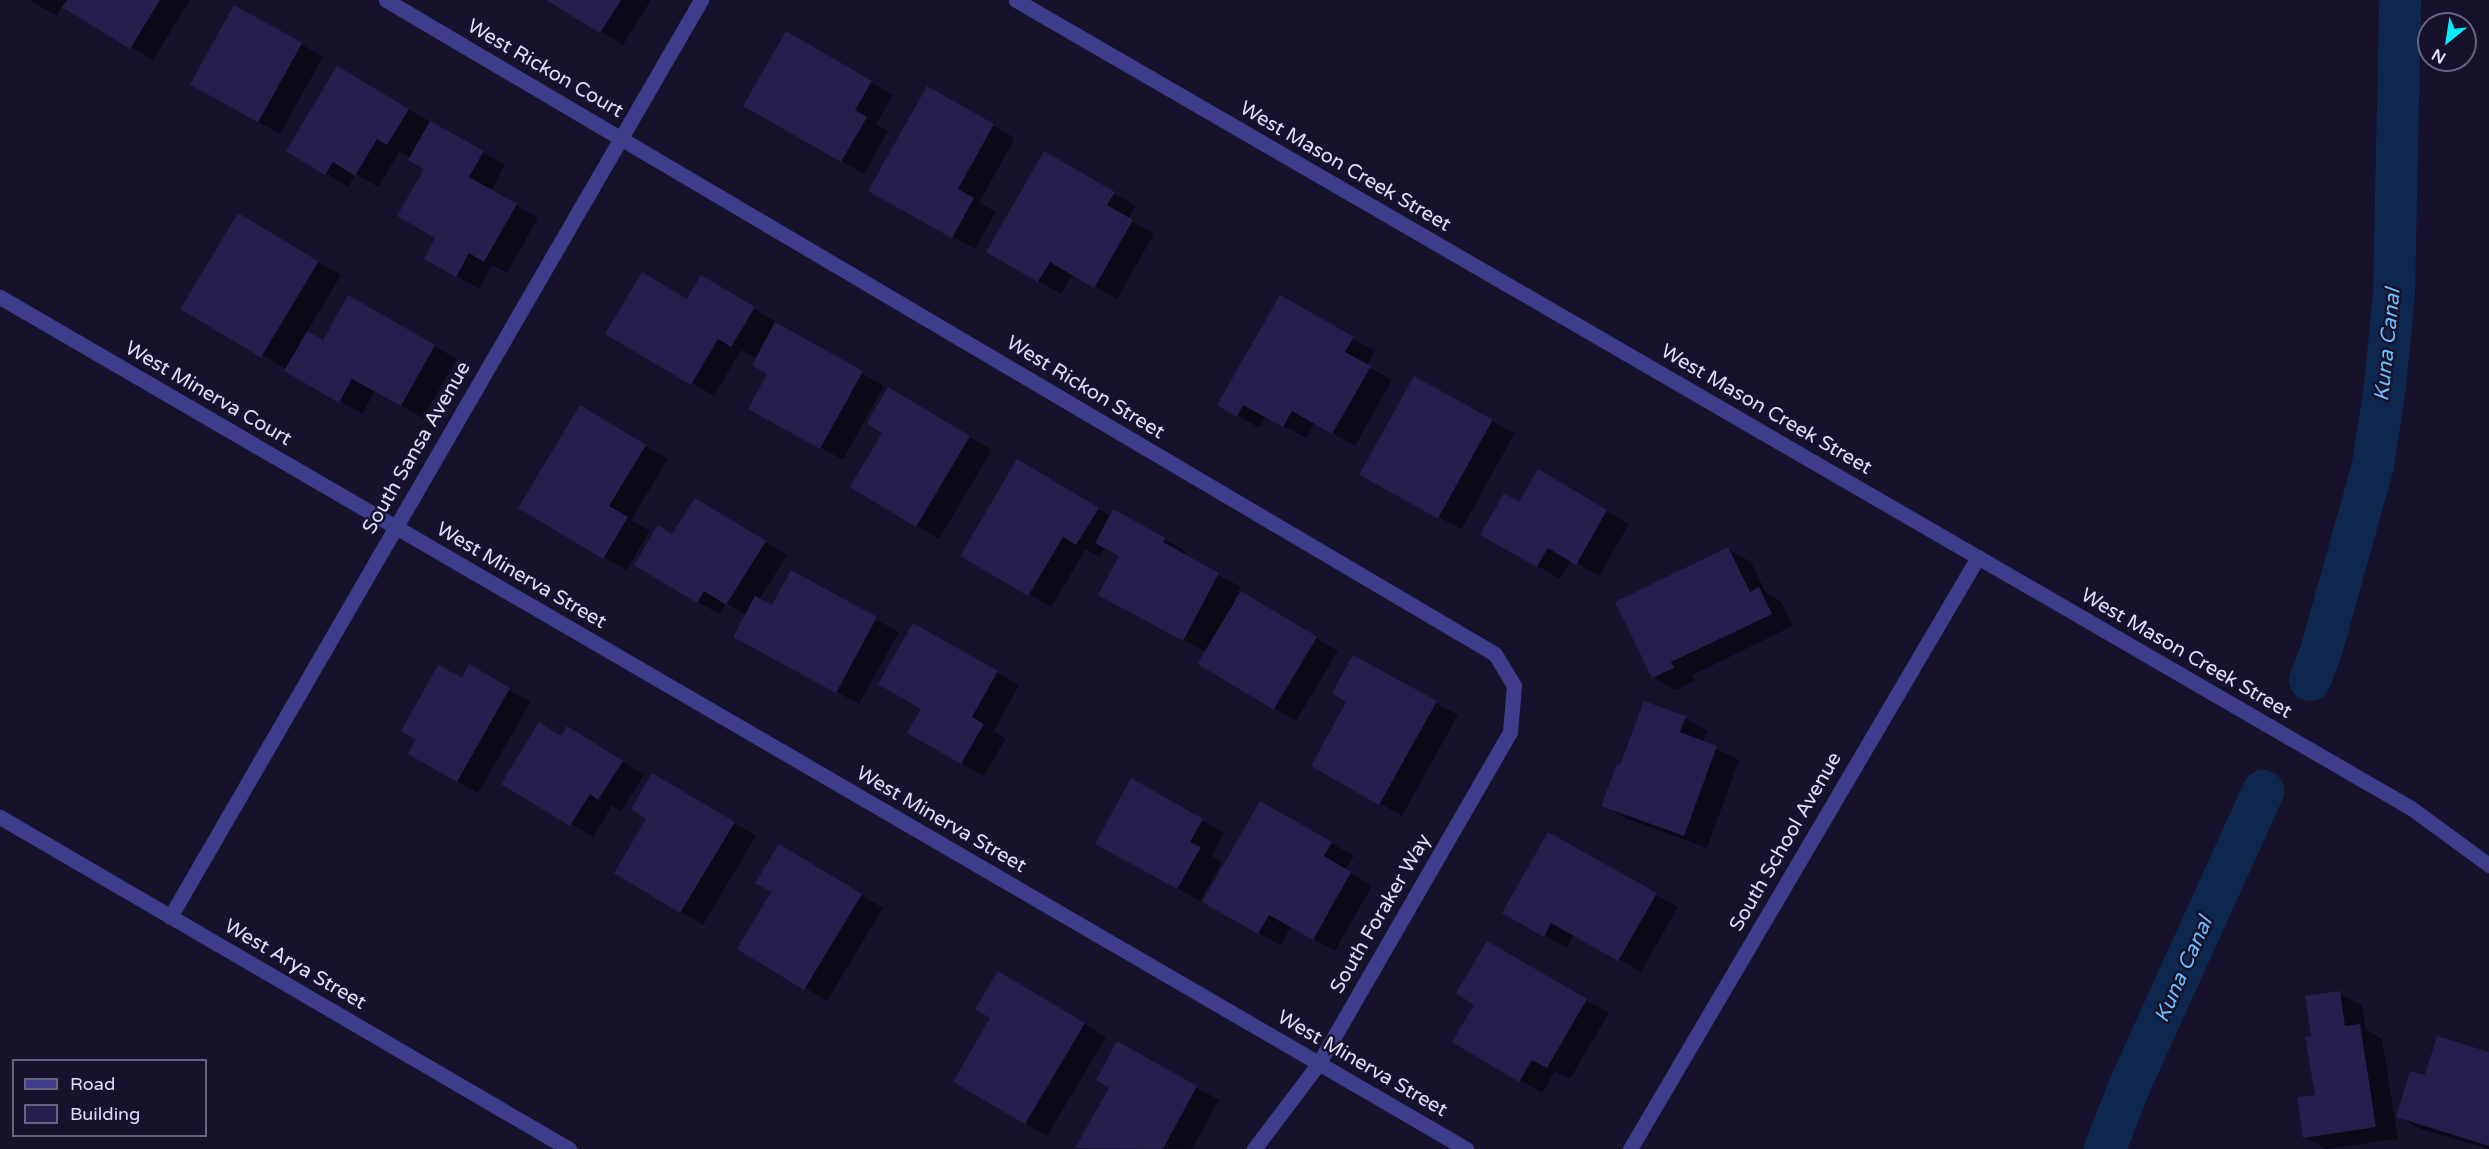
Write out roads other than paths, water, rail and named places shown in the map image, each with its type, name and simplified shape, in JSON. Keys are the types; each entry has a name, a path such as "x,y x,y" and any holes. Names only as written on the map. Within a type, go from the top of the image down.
{"street":[{"name":"West Rickon Court","path":"386,0 621,138"},
{"name":"South Sansa Avenue","path":"170,917 701,0"},
{"name":"West Mason Creek Street","path":"1016,0 2410,808 2489,865"},
{"name":"West Rickon Street","path":"621,138 1495,654 1514,686"},
{"name":"West Minerva Court","path":"0,297 395,527"},
{"name":"West Minerva Street","path":"395,527 1466,1149"},
{"name":"South School Avenue","path":"1630,1149 1978,557"},
{"name":"South Foraker Way","path":"1254,1149 1319,1064 1510,732 1514,686"},
{"name":"West Arya Street","path":"0,817 569,1149"}],"waterway":[{"name":"Kuna Canal","path":"2310,680 2322,648 2373,465 2385,386 2394,294 2400,0"},
{"name":"Kuna Canal","path":"2105,1149 2129,1087 2263,791"}]}
